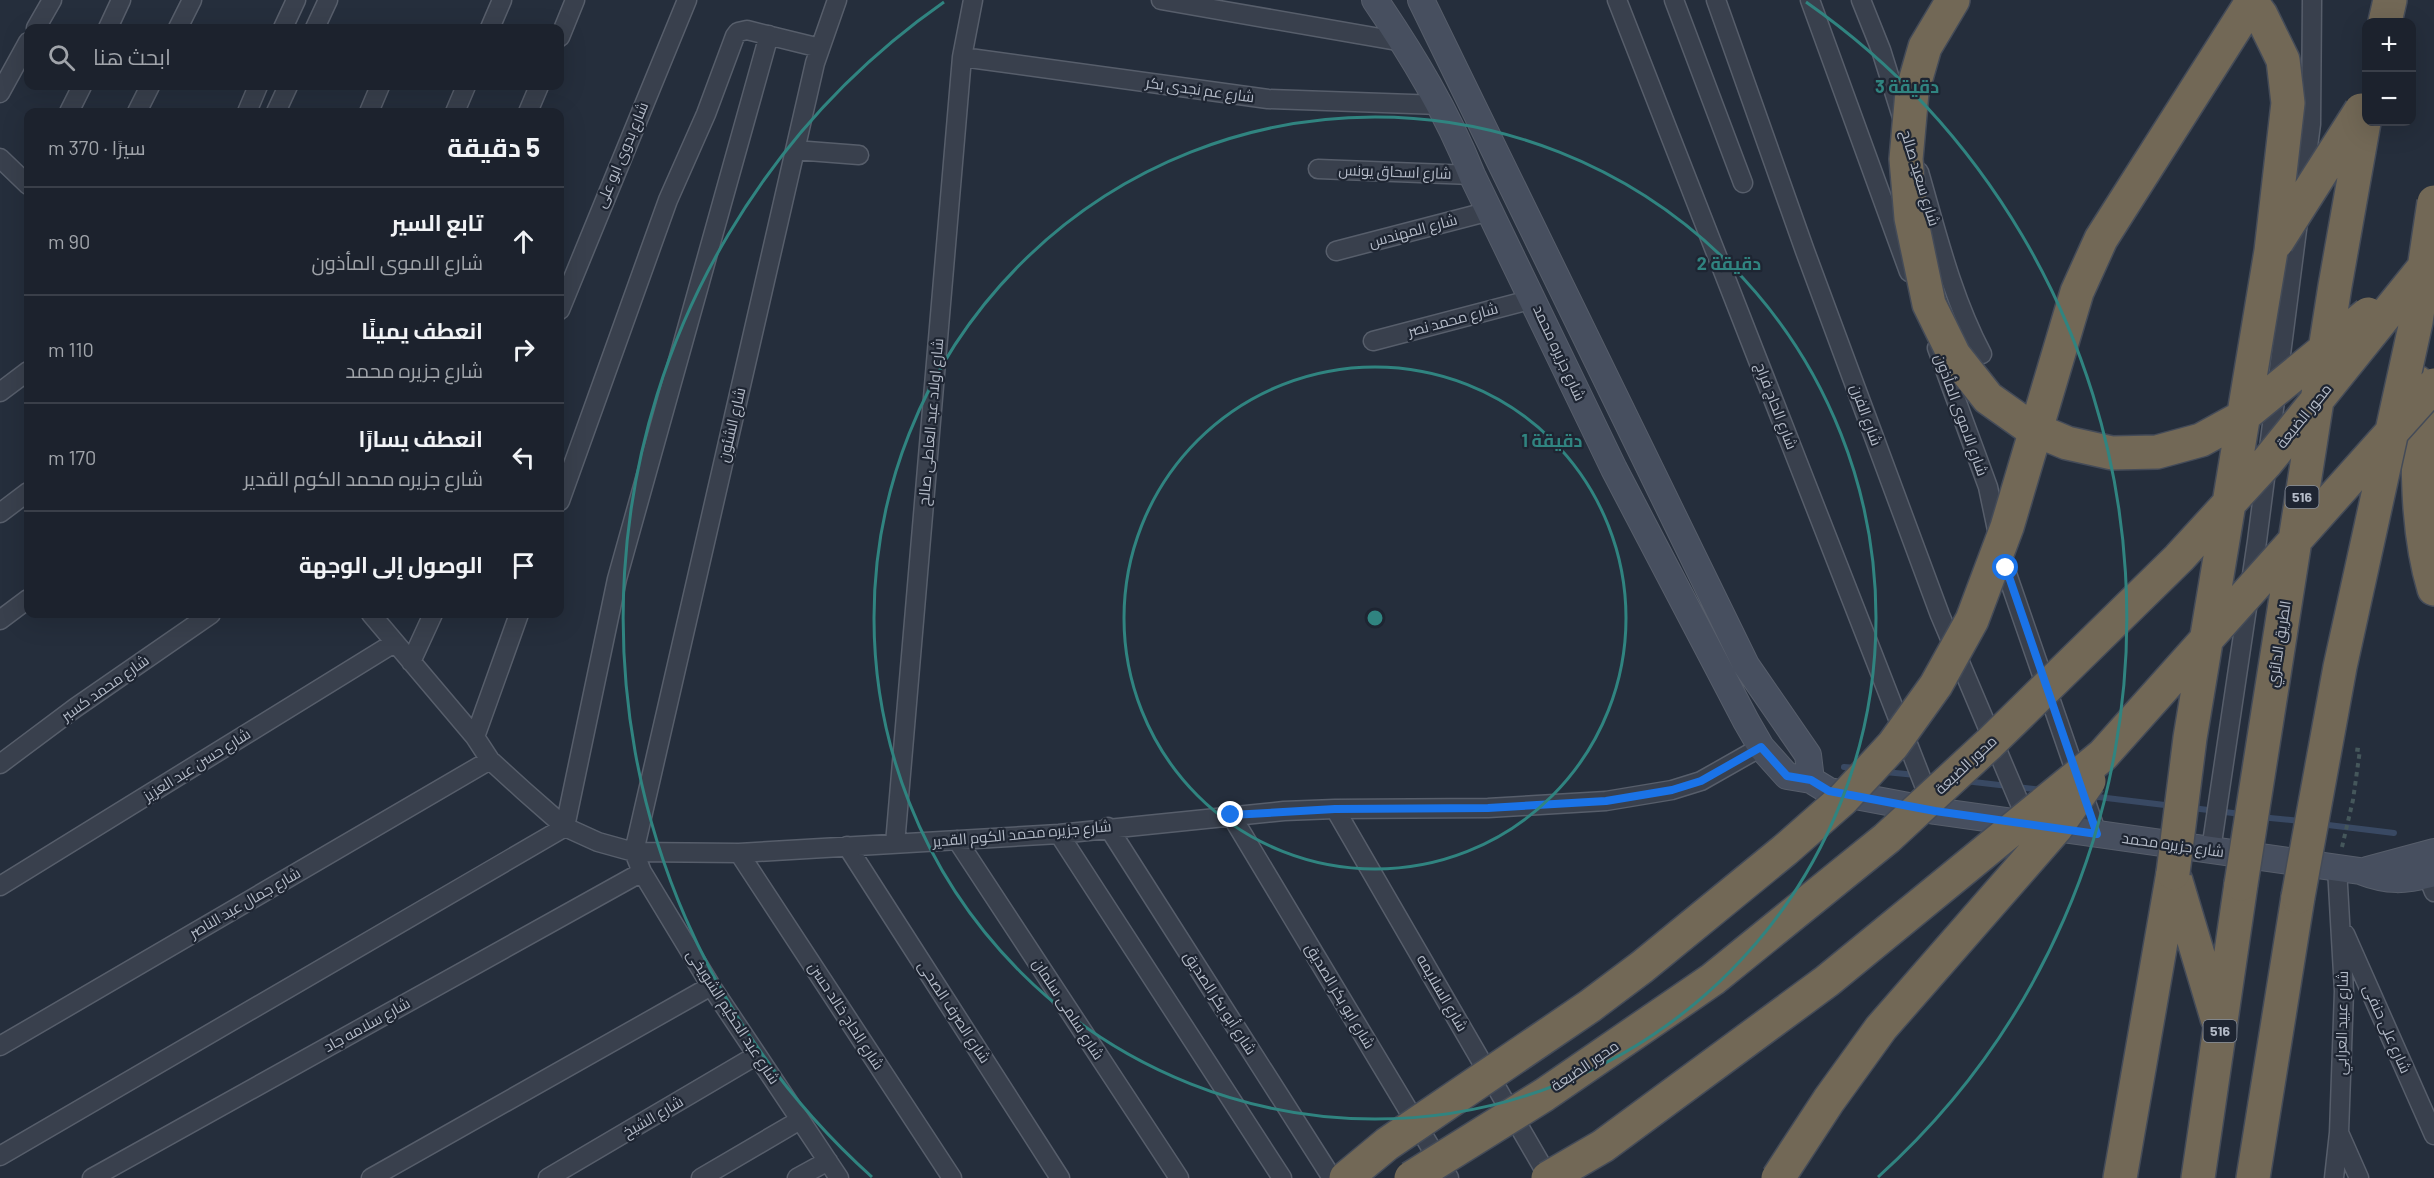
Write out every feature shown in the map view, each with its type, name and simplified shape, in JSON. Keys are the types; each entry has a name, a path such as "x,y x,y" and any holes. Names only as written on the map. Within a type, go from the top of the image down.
{"highway":[{"path":"1953,0 1925,47 1912,92 1906,159 1911,218 1929,304 1954,355 1988,398 2029,428 2067,443 2112,453 2157,452 2201,440 2241,418 2426,264"},
{"path":"1346,1178 1387,1144 1590,1006 1642,967 1835,807 1893,745 1936,685 1972,620 2007,527 2077,292 2101,239 2252,0 2283,60 2288,103 2271,251 2190,738 2173,873 2120,1178"},
{"path":"2386,18 2390,0"},
{"path":"2271,251 2362,109"},
{"name":"الطريق الدائري","path":"2198,1178 2241,884 2335,286 2364,126"},
{"path":"2253,1178 2298,897 2340,667 2416,322 2434,202"},
{"name":"محور الضبعة","path":"1411,1178 1544,1095 1713,979 1887,838 1989,744 2179,558 2267,462 2426,264"},
{"path":"2416,322 2422,528 2426,558 2434,589"},
{"path":"1548,1178 1603,1146 1827,981 2103,755 2434,385"},
{"path":"1778,1178 1829,1100 1881,1028 2056,828 2083,792 2103,755"},
{"path":"2173,873 2220,1029"}],"main road":[{"name":"شارع جزيره محمد","path":"1375,0 1403,42 1458,138 1472,175 1614,469 1761,747 1787,776 1811,780 1829,791 1935,811 2349,870 2381,879 2402,880 2430,869"},
{"name":"شارع جزيره محمد","path":"1421,0 1746,665 1808,755 1811,780"}],"street":[{"path":"38,24 52,0"},
{"path":"110,24 122,0"},
{"path":"180,24 192,0"},
{"path":"285,24 296,0"},
{"path":"317,24 328,0"},
{"path":"492,24 502,0"},
{"path":"564,27 575,0"},
{"name":"شارع بدوى ابو على","path":"564,300 687,0"},
{"name":"شارع الشئون","path":"634,852 795,150 820,48 837,0"},
{"name":"شارع اولاد عبد العاطى صالح","path":"895,844 962,57 973,0"},
{"path":"1161,0 1403,42"},
{"name":"شارع الحاج فراج","path":"1617,0 1935,811"},
{"path":"1674,0 1743,183"},
{"name":"شارع الفرن","path":"1716,0 1805,251 1940,615 2029,825"},
{"name":"شارع الاموى المأذون","path":"1810,0 1988,487 2006,568 2097,834"},
{"name":"شارع سعيد صالح","path":"1862,0 1881,50 1944,261 1968,328 1982,354"},
{"path":"2211,850 2257,541 2311,124 2312,0"},
{"path":"564,490 668,200 706,114 735,36 738,32 747,30 820,48"},
{"path":"0,1156 565,827 617,579 768,36"},
{"path":"0,93 24,49"},
{"name":"شارع عم نجدى بكر","path":"962,57 1268,99 1440,105"},
{"path":"71,108 80,90"},
{"path":"138,108 148,90"},
{"path":"249,108 256,90"},
{"path":"278,108 286,90"},
{"path":"371,108 378,90"},
{"path":"457,108 464,90"},
{"path":"530,108 537,90"},
{"path":"795,150 859,155"},
{"path":"0,158 24,181"},
{"name":"شارع اسحاق يونس","path":"1318,169 1472,175"},
{"name":"شارع المهندس","path":"1336,251 1490,211"},
{"name":"شارع محمد نصر","path":"1373,341 1533,299"},
{"path":"0,392 24,374"},
{"path":"0,513 24,495"},
{"path":"0,620 24,602"},
{"name":"شارع محمد كسبر","path":"0,764 75,708 205,618"},
{"name":"شارع جزيره محمد الكوم القدير","path":"374,618 475,737 490,760 565,827 598,842 634,852 739,853 1059,834 1231,815 1335,809 1488,808 1606,801 1672,790 1701,781 1761,747"},
{"path":"411,662 431,618"},
{"path":"475,737 518,618"},
{"name":"شارع حسن عبد العزيز","path":"0,886 394,643"},
{"name":"شارع جمال عبد الناصر","path":"0,1046 490,760"},
{"name":"شارع السلايمه","path":"1335,809 1548,1178"},
{"name":"شارع ابو بكر الصديق","path":"1231,815 1449,1178"},
{"name":"شارع أبو بكر الصديق","path":"1108,827 1332,1178"},
{"path":"1059,834 1282,1178"},
{"name":"شارع سلمى سلمان","path":"957,840 1179,1178"},
{"name":"شارع الصرف الصحى","path":"847,846 1060,1178"},
{"name":"شارع عبد الحكيم الشويخى","path":"634,852 642,873 711,986 839,1178"},
{"name":"شارع الحاج خالد حسن","path":"739,853 952,1178"},
{"name":"شارع عبيد العرابي","path":"2334,1178 2339,1133 2344,991 2340,922 2349,870"},
{"name":"شارع سلامه جاد","path":"92,1178 642,873"},
{"name":"شارع على حنفى","path":"2340,922 2434,1135"},
{"path":"371,1178 711,986"},
{"name":"شارع الشيخ","path":"548,1178 757,1055"},
{"path":"701,1178 800,1120"},
{"path":"2339,1133 2359,1178"},
{"path":"797,1178 828,1161"}],"path":[{"path":"2349,870 2353,800 2360,750"}],"waterway":[{"path":"1844,767 1857,768"},
{"path":"1885,772 1916,775"},
{"path":"1965,781 2042,790"},
{"path":"2090,796 2173,806"},
{"path":"2192,808 2241,814"},
{"path":"2260,817 2301,821"},
{"path":"2320,824 2394,833"}],"route":[{"path":"1231,815 1335,809 1544,806 1606,801 1672,790 1701,781 1761,747 1787,776 1811,780 1829,791 1935,811 2097,834 2006,568"}]}
